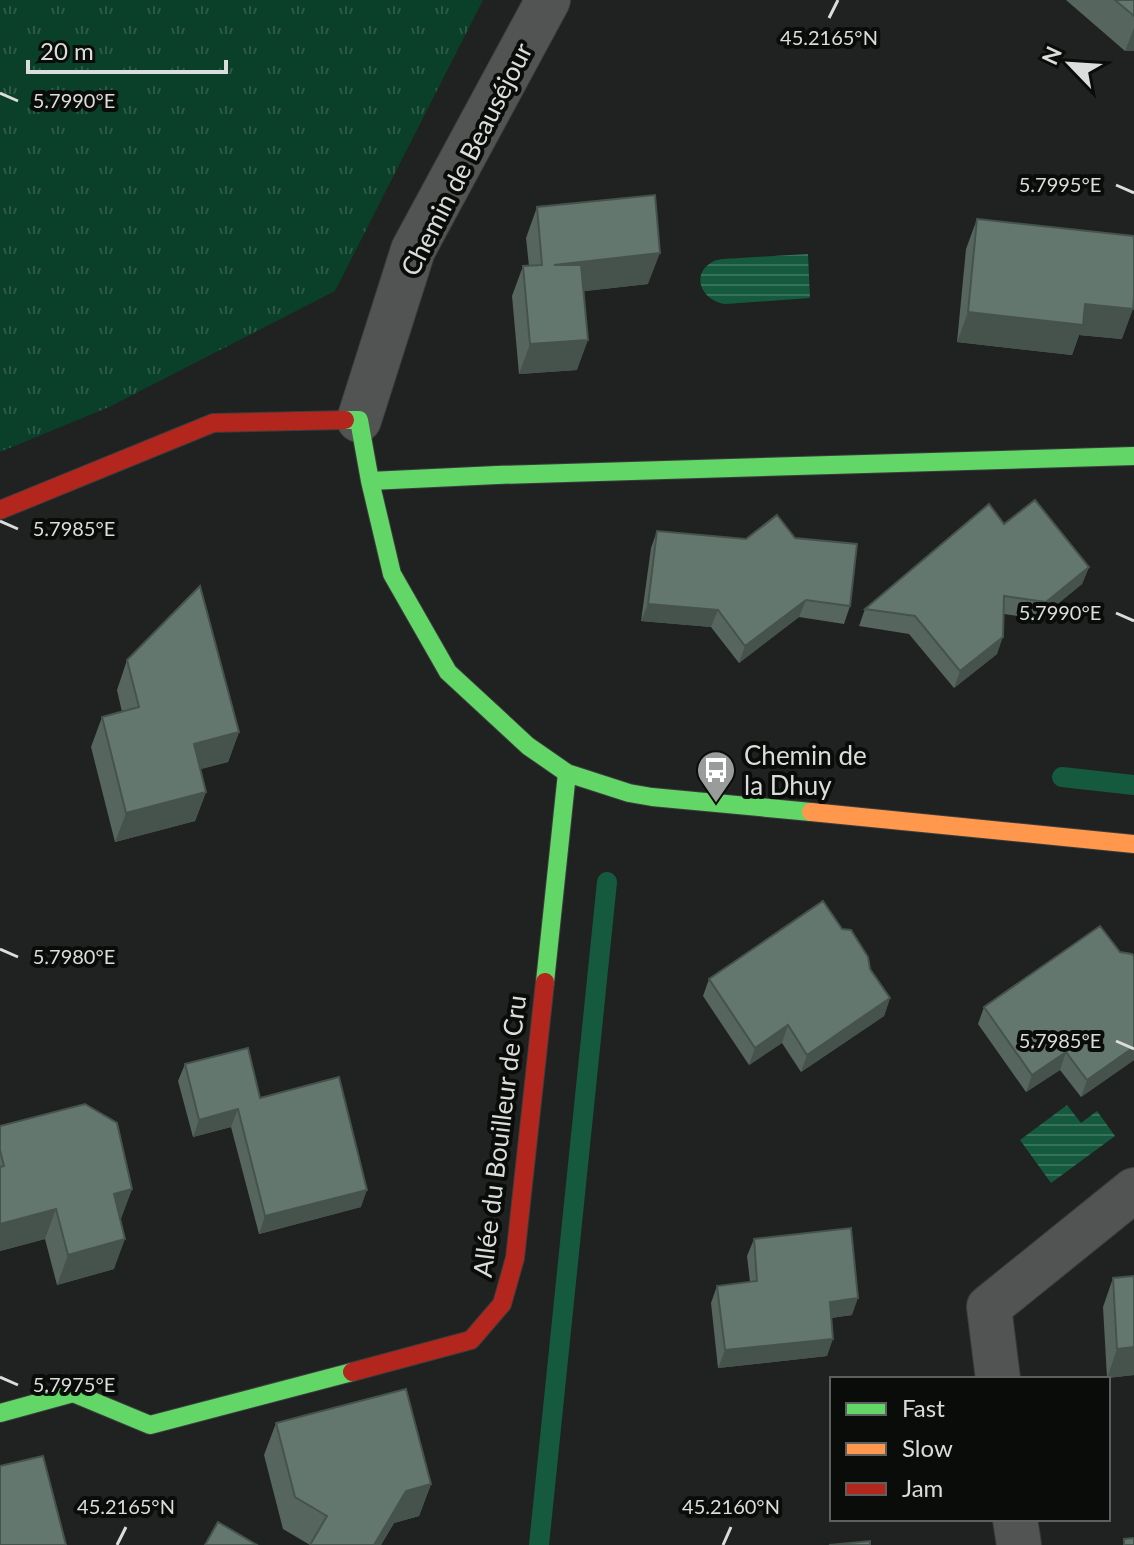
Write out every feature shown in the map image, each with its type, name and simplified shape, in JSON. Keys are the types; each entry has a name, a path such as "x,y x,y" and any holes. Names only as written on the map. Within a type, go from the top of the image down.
{"street":[{"name":"Chemin de Beauséjour","path":"359,420 413,250 548,0"},
{"path":"0,510 213,423 359,420 392,574 448,672 528,746 567,773 629,793 652,797 1134,844"},
{"path":"370,481 1134,456"},
{"name":"Allée du Bouilleur de Cru","path":"0,1413 73,1393 150,1425 471,1340 502,1304 515,1258 567,773"},
{"path":"998,1377 989,1307 1134,1190"},
{"path":"1015,1521 1019,1545"}],"green space":[{"path":"0,0 483,0 335,291 109,407 0,452"}],"shaded area":[{"path":"808,254 810,298 725,304 709,297 701,286 702,272 717,260"},
{"path":"1067,1105 1081,1123 1097,1111 1115,1136 1051,1183 1020,1140"}],"building":[{"path":"1115,0 1134,0 1134,16"},
{"path":"655,195 660,253 554,265 581,265 588,340 530,344 523,266 542,265 537,207"},
{"path":"977,219 1134,236 1133,309 1085,304 1083,325 968,312"},
{"path":"1035,500 1089,567 1046,602 1004,596 1003,637 960,671 915,616 865,609 989,504 1004,524"},
{"path":"777,515 795,538 857,544 850,606 806,600 745,646 718,610 648,604 657,531 746,539"},
{"path":"200,586 239,732 194,744 206,792 126,813 102,717 139,707 127,660"},
{"path":"823,901 842,929 851,930 868,957 870,969 890,998 807,1055 788,1025 755,1048 709,979"},
{"path":"1100,926 1120,952 1134,956 1134,1047 1087,1080 1066,1052 1032,1075 984,1007"},
{"path":"248,1048 260,1098 339,1077 367,1190 265,1216 238,1109 199,1120 185,1064"},
{"path":"85,1104 117,1123 132,1189 114,1194 125,1239 68,1255 56,1209 0,1224 0,1167 4,1166 0,1126"},
{"path":"851,1228 858,1298 830,1302 833,1339 725,1350 717,1286 757,1281 754,1239"},
{"path":"1134,1276 1134,1347 1117,1349 1113,1278"},
{"path":"406,1389 431,1484 406,1491 374,1545 310,1545 327,1516 295,1497 276,1423"},
{"path":"43,1456 66,1545 0,1545 0,1466"},
{"path":"218,1522 257,1545 205,1545"},
{"path":"1134,1538 1134,1545 1124,1545 1124,1539"},
{"path":"870,1541 870,1545 829,1545"}],"waterway":[{"path":"1062,777 1134,785"},
{"path":"539,1545 607,882"}],"traffic: fast":[{"path":"345,420 359,420 392,574 448,672 528,746 567,773 629,793 811,812"},
{"path":"370,481 1134,456"},
{"path":"545,982 567,773"},
{"path":"0,1413 73,1393 150,1425 352,1372"}],"traffic: slow":[{"path":"811,812 1134,844"}],"traffic: jam":[{"path":"0,510 213,423 345,420"},
{"path":"352,1372 471,1340 502,1304 515,1258 545,982"}],"place":[{"name":"Chemin de la Dhuy","path":"716,804"}]}
